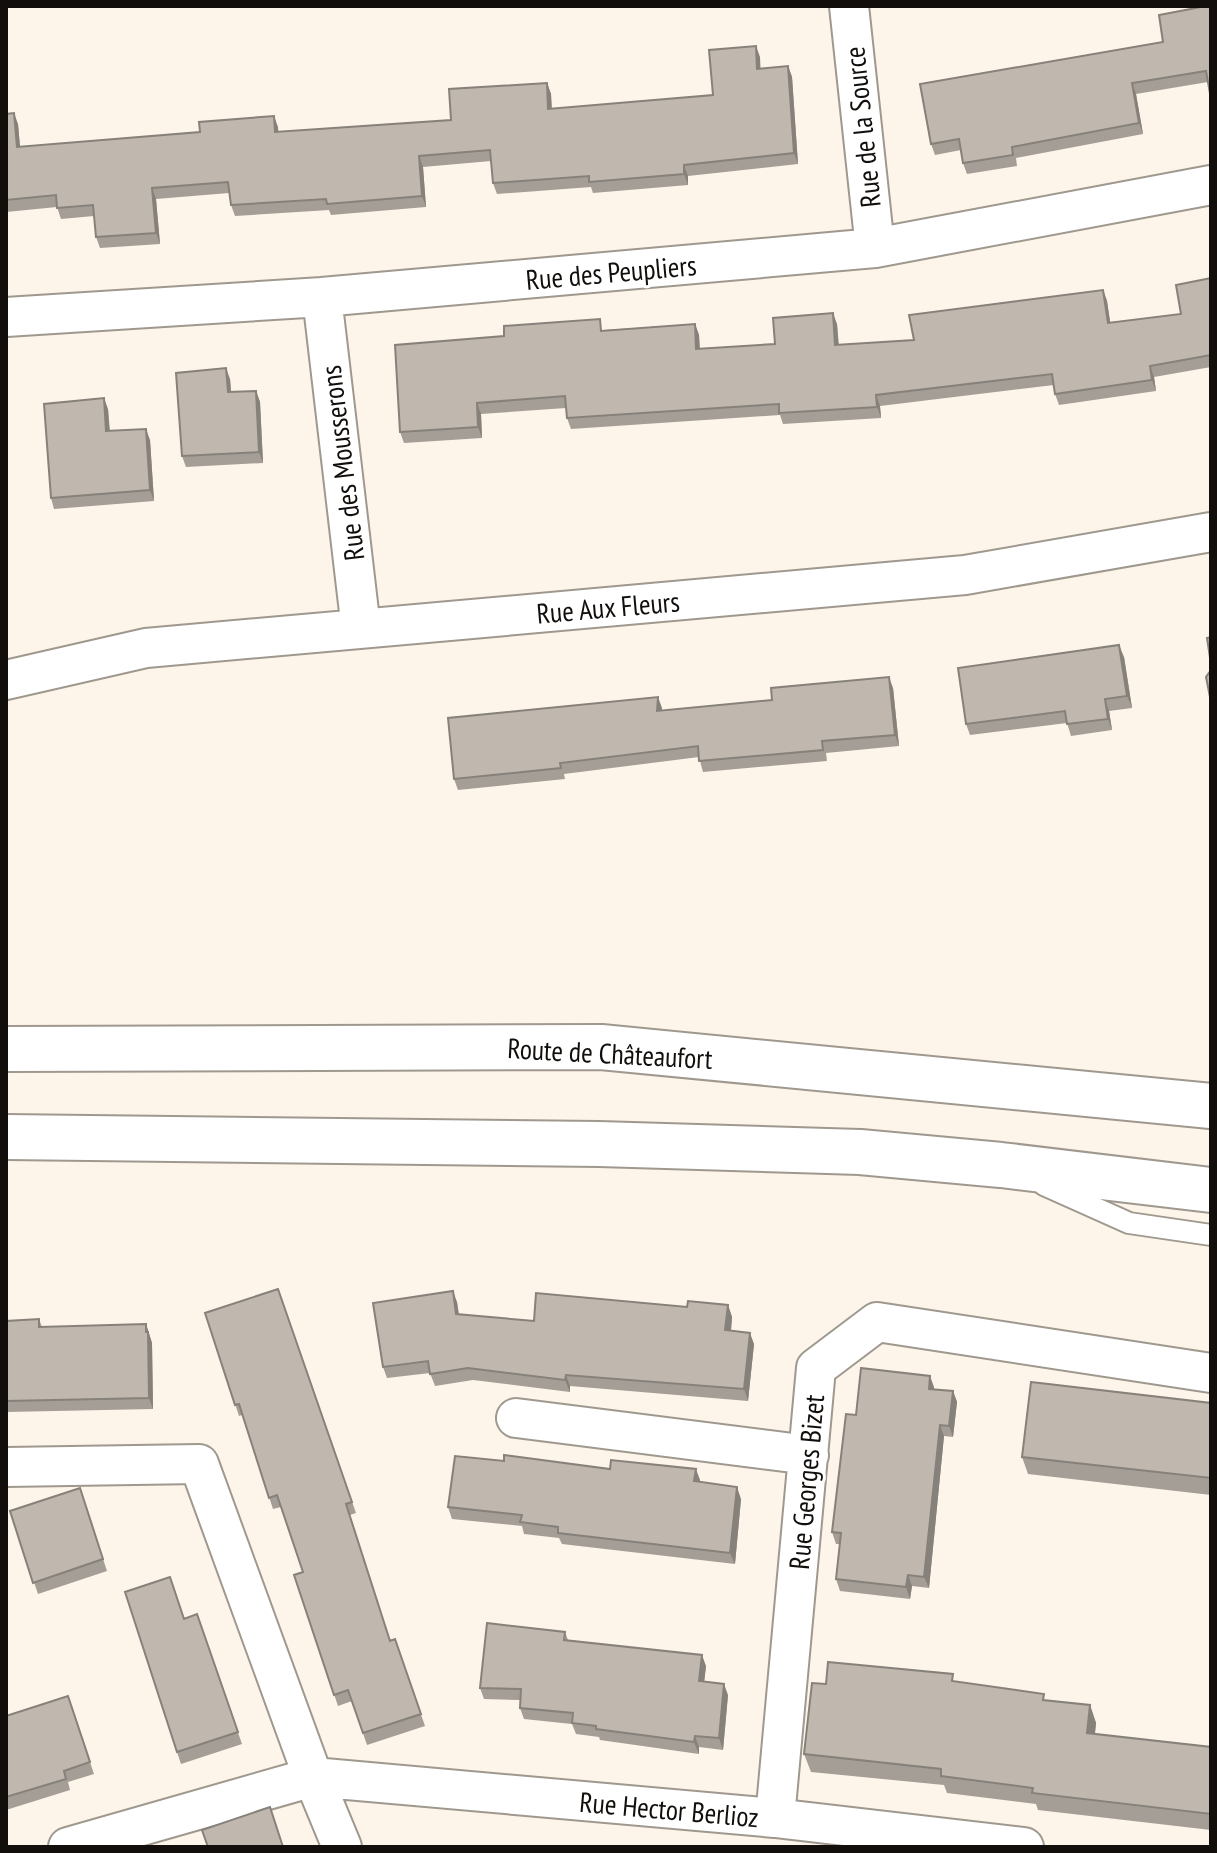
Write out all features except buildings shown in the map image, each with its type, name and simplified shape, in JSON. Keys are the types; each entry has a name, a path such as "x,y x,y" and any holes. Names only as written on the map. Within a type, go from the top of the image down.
{"main road":[{"name":"Route de Châteaufort","path":"6,1049 601,1047 1211,1106"},
{"path":"6,1137 615,1145 860,1152 1211,1190"}],"street":[{"name":"Rue de la Source","path":"849,6 875,248"},
{"name":"Rue des Peupliers","path":"6,317 322,297 875,248 1211,185"},
{"name":"Rue des Mousserons","path":"322,297 361,629"},
{"name":"Rue Aux Fleurs","path":"6,680 146,648 965,575 1211,532"},
{"name":"Rue Georges Bizet","path":"775,1818 816,1368 877,1322 1211,1373"},
{"path":"516,1418 809,1455"},
{"path":"6,1467 199,1464 313,1777 342,1847"},
{"name":"Rue Hector Berlioz","path":"68,1847 313,1777 775,1818 1024,1847"}],"lane":[{"path":"1001,1165 1129,1223 1211,1235"}]}
